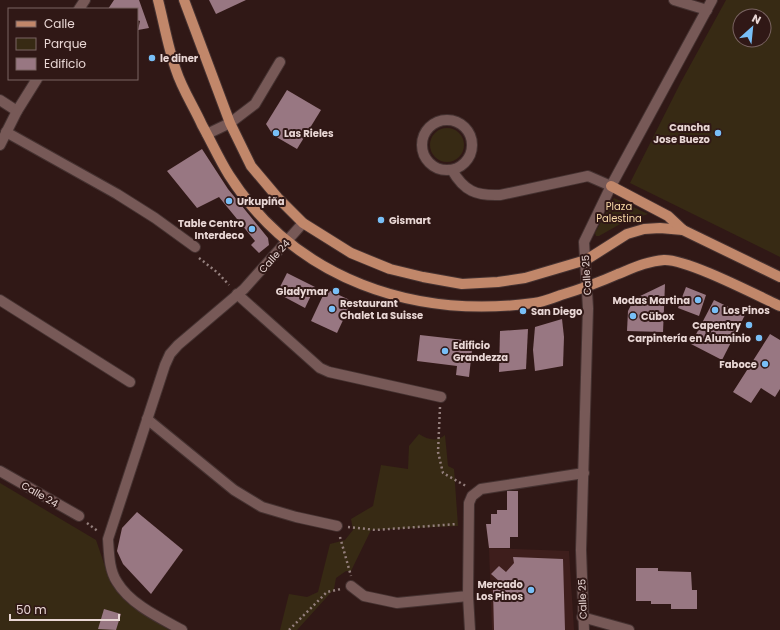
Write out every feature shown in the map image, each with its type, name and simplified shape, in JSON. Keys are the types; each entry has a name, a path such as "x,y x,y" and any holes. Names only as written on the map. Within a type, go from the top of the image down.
{"main road":[{"path":"158,0 176,72 229,175 258,213 287,242 316,263 352,282 386,294 445,305 493,307 537,303 647,263 666,260 687,264 780,306"},
{"path":"184,0 230,123 251,166 278,198 303,223 351,253 390,269 462,284 525,278 586,260 627,234 649,229 683,230"},
{"path":"611,186 668,216 683,230 780,277"}],"street":[{"path":"674,0 707,10"},
{"name":"Calle 25","path":"584,630 582,618 581,550 584,473 587,286 584,242 611,186 712,0"},
{"path":"207,134 230,123 255,104 280,62"},
{"path":"0,145 17,111 35,80"},
{"path":"0,100 17,111"},
{"path":"448,121 462,126 471,139 470,155 459,167 452,170 436,168 424,156 422,148 423,139 426,132 439,122 448,121"},
{"path":"6,132 117,194 155,218 195,247"},
{"path":"452,170 459,182 469,190 486,196 500,195 588,176 611,186"},
{"name":"Calle 24","path":"108,539 170,354 178,345 241,292 303,223"},
{"path":"241,292 320,368 330,372 441,397"},
{"path":"0,300 130,382"},
{"path":"147,419 234,490 256,504 296,517 337,526"},
{"name":"Calle 24","path":"0,471 79,516"},
{"path":"470,630 468,596 468,524 469,503 472,496 481,489 584,473"},
{"path":"108,539 110,563 117,582 132,598 162,619 182,630"},
{"path":"351,586 364,596 397,603 468,596"},
{"path":"582,618 630,630"}],"path":[{"path":"195,247 199,258 241,292"},
{"path":"441,397 438,452 443,473 477,492"},
{"path":"79,516 108,539"},
{"path":"289,630 327,592 351,586 351,571 337,526 376,530 468,524"}],"shaded area":[{"name":"Mercado Los Pinos","path":"489,548 569,551 574,630 492,630"}],"green space":[{"name":"Cancha Jose Buezo","path":"726,0 780,0 780,257 630,183 681,82"},
{"path":"444,128 450,128 454,129 461,135 464,145 463,152 457,159 450,162 444,162 440,161 433,155 430,148 430,142 431,138 437,131"},
{"name":"Plaza Palestina","path":"614,198 648,214 622,223 599,236 596,236 595,233"},
{"path":"419,434 426,438 432,439 439,439 445,435 448,466 454,469 458,526 371,530 351,571 346,571 336,578 334,589 297,630 280,630 289,594 307,597 318,592 330,544 345,540 353,530 351,519 373,506 381,465 408,469 409,446"},
{"path":"0,483 96,540 111,584 143,614 169,630 0,630"}],"building":[{"path":"114,0 139,0 149,28 138,30 140,21 138,20 138,8 109,8"},
{"path":"209,0 246,0 216,14"},
{"path":"287,90 321,110 297,149 273,135 266,124"},
{"path":"202,149 228,189 268,238 269,245 259,253 251,245 255,241 219,197 197,208 167,171"},
{"path":"287,273 315,287 305,308 277,293"},
{"path":"665,284 663,332 627,331 628,311 634,299"},
{"path":"686,287 706,295 699,316 678,308"},
{"path":"326,289 352,301 337,333 311,321"},
{"path":"714,300 745,315 722,360 691,344"},
{"path":"562,319 564,337 563,366 535,371 533,350 535,327"},
{"path":"528,329 526,369 499,372 500,331"},
{"name":"Faboce","path":"770,334 780,340 780,389 775,397 761,388 751,403 733,392"},
{"name":"Edificio Grandezza","path":"420,335 473,341 469,377 456,375 457,366 417,361"},
{"path":"507,491 518,491 518,537 510,537 510,548 489,548 486,524 491,524 491,514 497,514 497,510 507,510"},
{"path":"137,512 183,550 151,594 123,564 117,551 122,528"},
{"name":"Mercado Los Pinos","path":"513,557 563,559 565,630 494,630 493,590 499,581 491,574 499,566 506,572 514,563"},
{"path":"636,568 658,568 658,571 691,572 692,590 697,590 697,609 671,609 671,604 651,604 651,601 636,601"},
{"path":"104,609 121,614 116,630 98,629"}],"place":[{"name":"le diner","path":"152,58"},
{"name":"Las Rieles","path":"276,133"},
{"name":"Cancha Jose Buezo","path":"718,133"},
{"name":"Urkupiña","path":"229,201"},
{"name":"Gismart","path":"381,220"},
{"name":"Table Centro Interdeco","path":"252,229"},
{"name":"Gladymar","path":"336,291"},
{"name":"Modas Martina","path":"698,300"},
{"name":"Restaurant Chalet La Suisse","path":"332,309"},
{"name":"Los Pinos","path":"715,310"},
{"name":"San Diego","path":"523,311"},
{"name":"Cübox","path":"633,316"},
{"name":"Capentry","path":"749,325"},
{"name":"Carpintería en Aluminio","path":"759,338"},
{"name":"Edificio Grandezza","path":"445,351"},
{"name":"Faboce","path":"765,364"},
{"name":"Mercado Los Pinos","path":"531,590"}]}
